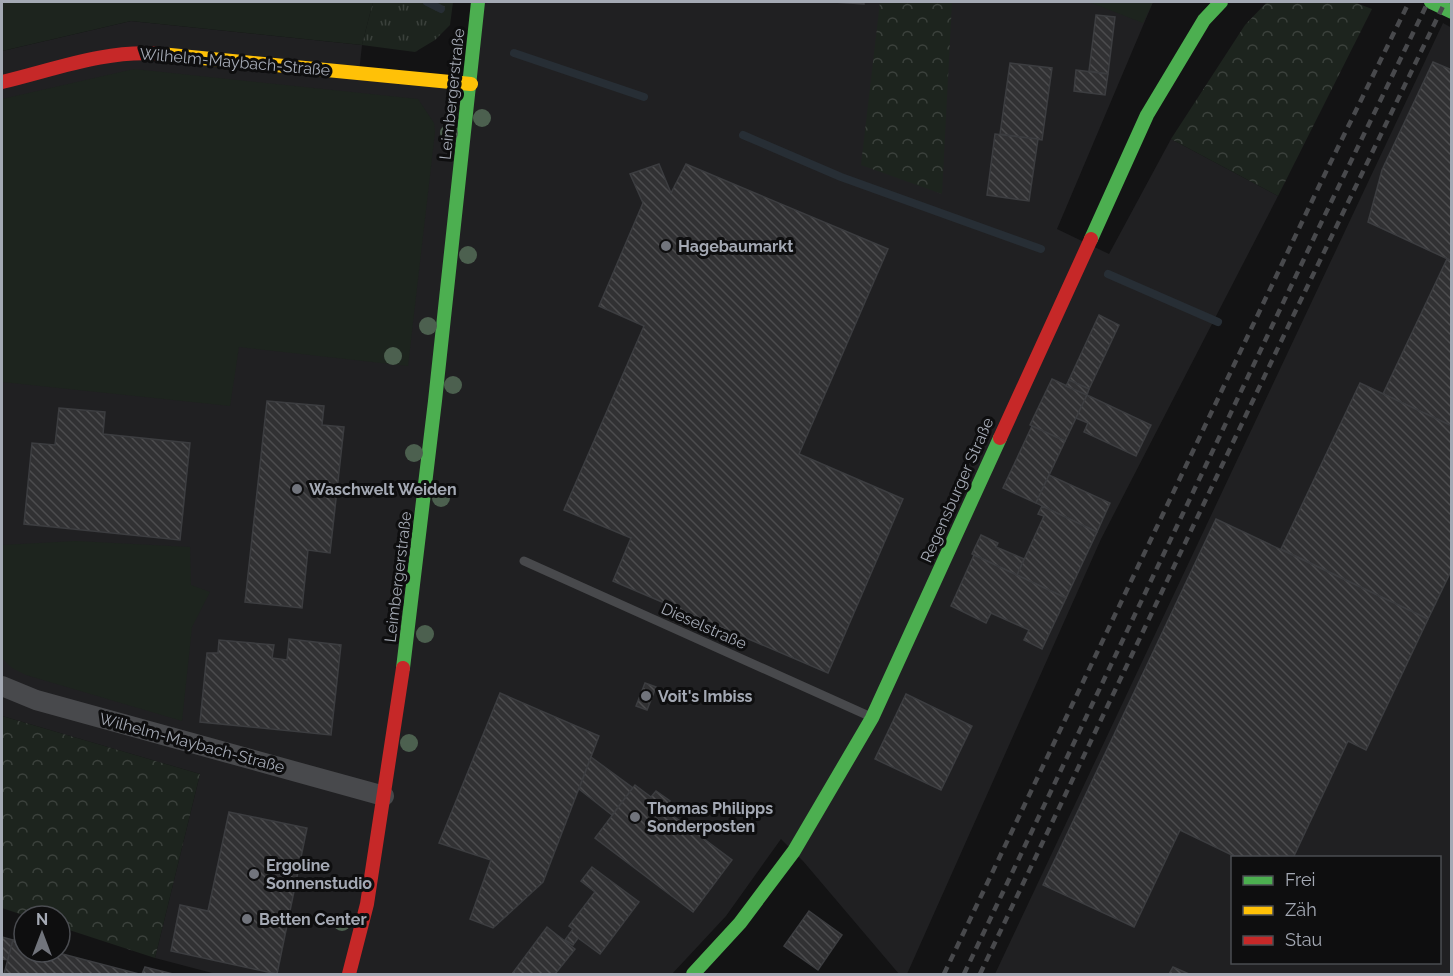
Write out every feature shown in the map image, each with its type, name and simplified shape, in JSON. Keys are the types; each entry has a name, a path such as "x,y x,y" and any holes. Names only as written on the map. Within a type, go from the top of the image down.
{"street":[{"name":"Leimbergerstraße","path":"349,975 367,904 411,608 471,84 478,2"},
{"name":"Regensburger Straße","path":"693,975 740,923 794,851 872,718 1147,115 1204,20 1221,2"},
{"path":"1431,2 1452,12"},
{"name":"Wilhelm-Maybach-Straße","path":"2,82 108,56 140,52 471,84"},
{"name":"Wilhelm-Maybach-Straße","path":"2,686 36,700 384,796"}],"lane":[{"name":"Dieselstraße","path":"524,561 872,718"}],"shaded area":[{"path":"478,2 1153,2 1057,229 1109,254 1171,139 1278,196 1101,539 907,974 899,974 803,861 781,839 726,916 672,974 216,974 155,958 200,774 2,716 2,51 131,21 362,45 359,73 470,84"},
{"path":"1443,23 1452,28 1451,974 995,974"}],"green space":[{"path":"2,2 373,2 362,45 131,21 2,51"},
{"path":"373,2 453,2 450,25 435,40 415,52 362,45"},
{"path":"880,2 952,2 942,194 861,165"},
{"path":"1089,2 1153,2 1143,23"},
{"path":"1267,2 1354,2 1372,9 1278,196 1171,139 1245,25"},
{"path":"134,69 418,99 434,123 435,132 408,366 239,347 230,406 2,382 2,99"},
{"path":"76,541 190,547 191,585 210,592 192,627 182,721 26,675 12,668 2,658 2,545"},
{"path":"2,716 200,774 155,958 72,931 72,904 12,904 12,911 2,908"}],"building":[{"path":"833,2 864,2 864,4"},
{"path":"1096,15 1115,17 1108,74 1089,71"},
{"path":"1433,62 1452,70 1452,261 1368,222 1382,170"},
{"path":"1010,63 1052,68 1042,140 1000,134"},
{"path":"1076,70 1108,74 1105,95 1074,91"},
{"path":"995,134 1038,139 1029,201 987,195"},
{"path":"659,164 671,193 686,164 888,249 799,454 903,499 828,673 613,581 631,538 564,510 644,326 599,306 643,203 630,174"},
{"path":"1447,259 1452,261 1452,426 1383,394"},
{"path":"1099,315 1119,325 1089,389 1069,380"},
{"path":"1052,379 1087,395 1065,441 1030,425"},
{"path":"1069,380 1089,389 1087,395 1066,386"},
{"path":"1360,383 1452,426 1452,569 1428,619 1281,549"},
{"path":"1087,395 1151,425 1136,456 1084,432 1088,423 1076,418"},
{"name":"Waschwelt Weiden","path":"267,401 324,406 322,425 344,427 330,553 308,550 302,608 245,602"},
{"path":"59,408 105,412 103,434 190,443 180,540 24,524 32,443 55,445"},
{"path":"1032,426 1065,441 1036,503 1003,488"},
{"path":"1049,475 1110,503 1097,532 1036,503"},
{"path":"1042,506 1097,532 1066,598 1017,575 1044,516 1038,514"},
{"path":"1216,519 1428,619 1366,750 1348,741 1294,856 1234,856 1180,830 1134,927 1043,885"},
{"path":"981,535 998,543 996,547 1024,559 1017,575 972,554"},
{"path":"974,555 1066,598 1042,649 1024,640 1029,630 991,613 986,623 951,606"},
{"path":"289,639 341,645 331,735 200,722 207,653 218,653 219,640 274,645 272,658 287,660"},
{"path":"645,683 656,687 647,710 636,706"},
{"path":"500,693 599,736 543,882 493,928 470,919 491,860 439,843"},
{"path":"906,694 972,726 941,790 875,759"},
{"path":"591,757 633,788 612,815 579,789"},
{"path":"635,785 651,797 656,791 670,801 664,809 732,860 693,912 595,838"},
{"path":"229,812 307,828 277,974 171,951 180,905 208,911"},
{"path":"592,867 639,902 600,954 578,938 573,945 565,940 573,929 569,926 595,892 581,881"},
{"path":"809,911 842,935 818,970 784,946"},
{"path":"547,927 575,949 555,974 512,974"},
{"path":"2,937 12,940 12,944 8,960 2,959"},
{"path":"12,944 12,964 72,964 72,956 139,974 4,974"},
{"path":"145,967 173,974 142,974"},
{"path":"1173,967 1189,974 1169,974"}],"waterway":[{"path":"427,2 441,9"},
{"path":"514,53 644,97"},
{"path":"743,135 841,177 1041,249"},
{"path":"1108,274 1218,322"}],"railway":[{"path":"944,974 1409,2"},
{"path":"964,974 1428,2"},
{"path":"980,974 1445,2"}],"traffic: fast":[{"path":"403,668 435,401 478,2"},
{"path":"1091,239 1147,115 1204,20 1221,2"},
{"path":"1431,2 1452,12"},
{"path":"693,974 740,923 794,851 872,718 1000,438"}],"traffic: slow":[{"path":"160,54 471,84"}],"traffic: jam":[{"path":"2,82 100,57 140,53 160,54"},
{"path":"1000,438 1091,239"},
{"path":"349,974 367,904 403,668"}],"place":[{"name":"Hagebaumarkt","path":"666,246"},
{"name":"Waschwelt Weiden","path":"297,489"},
{"name":"Voit's Imbiss","path":"646,696"},
{"name":"Thomas Philipps Sonderposten","path":"635,817"},
{"name":"Ergoline Sonnenstudio","path":"254,874"},
{"name":"Betten Center","path":"247,919"}]}
